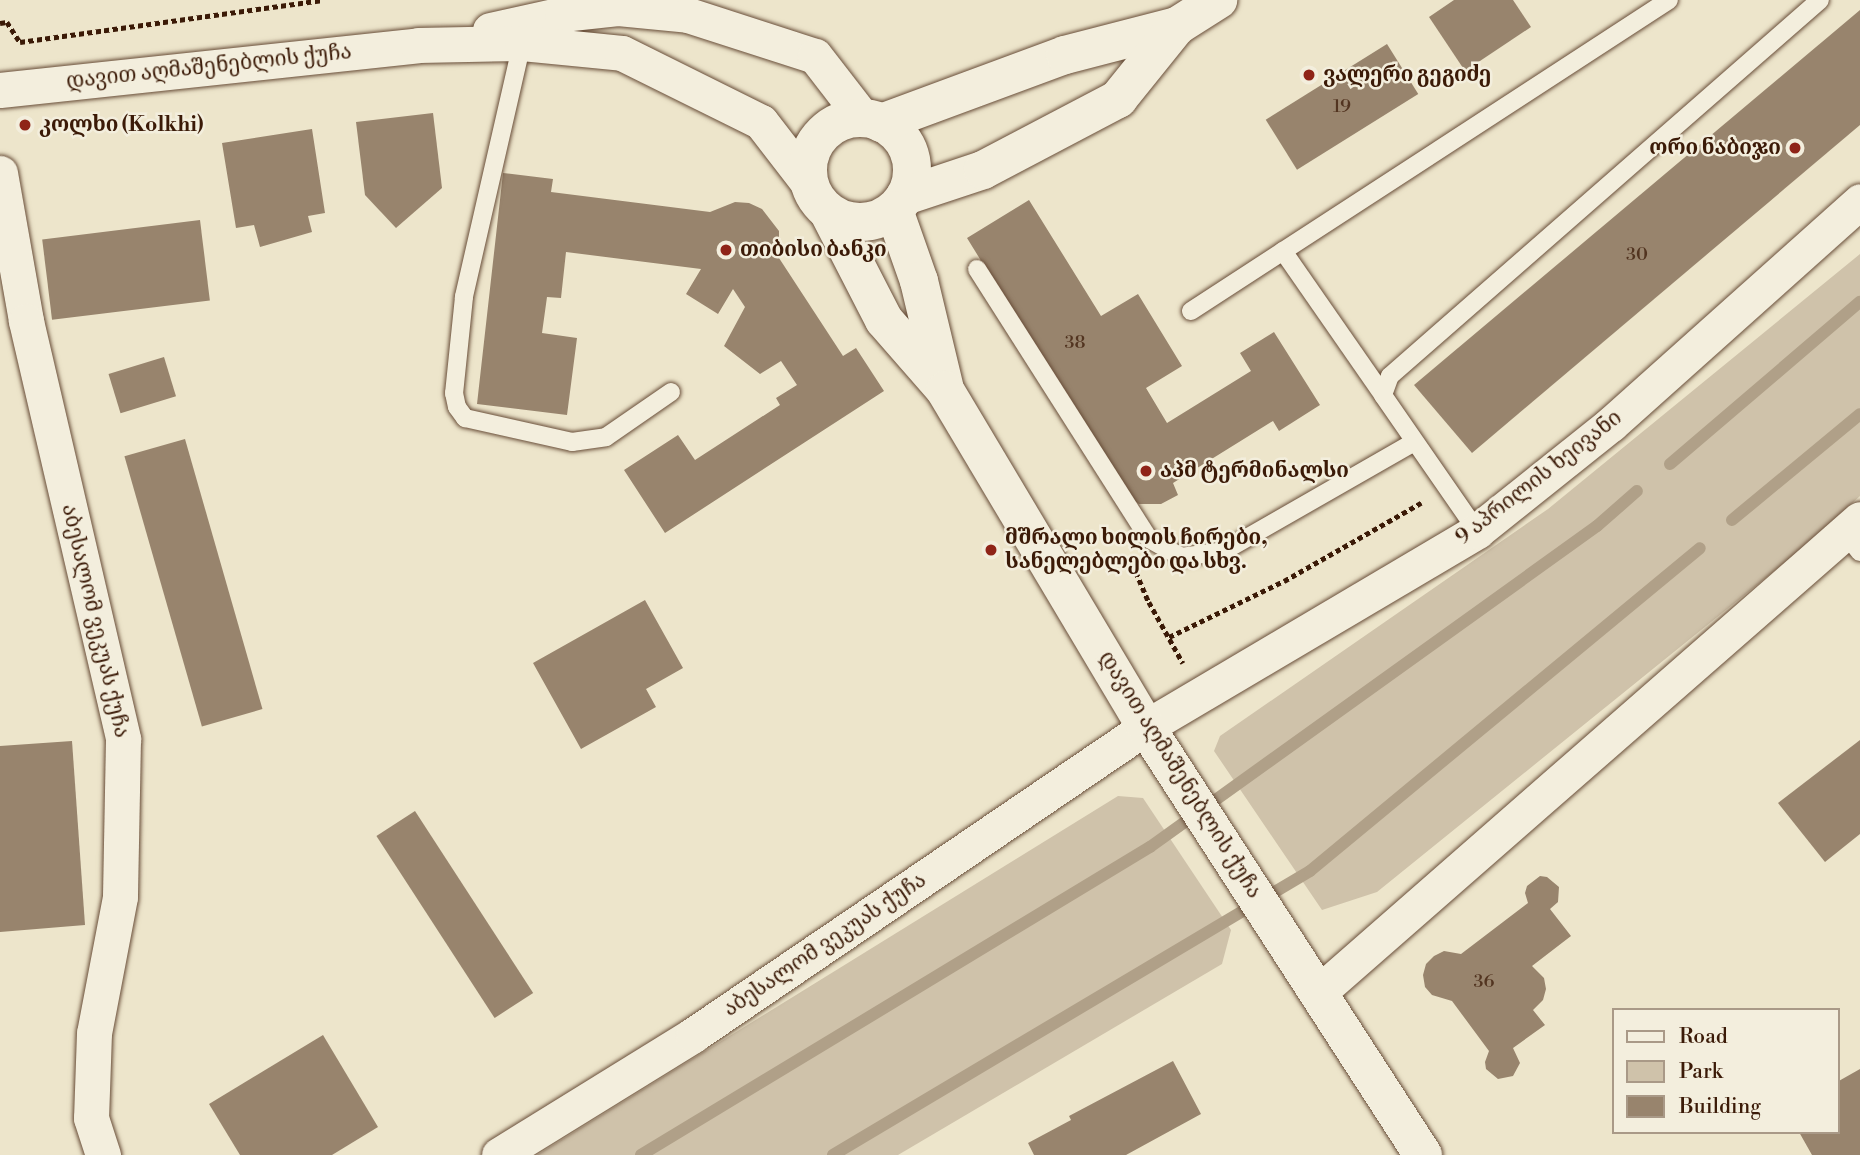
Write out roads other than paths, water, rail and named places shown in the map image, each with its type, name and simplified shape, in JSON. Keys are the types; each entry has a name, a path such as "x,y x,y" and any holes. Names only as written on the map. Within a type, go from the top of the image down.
{"street":[{"path":"1177,26 1118,99 983,170 900,203 879,219 863,223 845,221 819,199 810,155 825,131 842,120 872,120 1065,55 1177,26 1218,0"},
{"name":"დავით აღმაშენებლის ქუჩა","path":"418,45 562,14 618,8 688,15 815,56 872,120"},
{"name":"დავით აღმაშენებლის ქუჩა","path":"0,90 418,45 522,43 622,53 761,122 819,199 884,320 945,390 1146,727 1423,1155"},
{"path":"872,120 895,132 906,145 912,162 912,179 900,203"},
{"name":"აბესალომ ვეკუას ქუჩა","path":"0,173 26,321 123,739 120,897 94,1032 91,1118 103,1155"},
{"name":"9 აპრილის ხეივანი","path":"1146,727 1477,531 1611,424 1860,201"},
{"name":"დავით აღმაშენებლის ქუჩა","path":"900,203 945,390"},
{"path":"1317,994 1855,535"},
{"name":"აბესალომ ვეკუას ქუჩა","path":"499,1155 693,1035 1146,727"}],"lane":[{"path":"1191,311 1669,0"},
{"path":"1383,396 1390,376 1820,0"},
{"path":"522,43 464,297 454,393 457,407 465,418 572,442 606,437 671,392"},
{"path":"1283,251 1477,531"},
{"path":"977,269 1149,539 1181,557 1224,551 1414,442"}],"waterway":[{"path":"1670,464 1860,302"},
{"path":"1732,520 1860,414"},
{"path":"641,1155 1150,847 1597,526 1637,491"},
{"path":"833,1155 1310,871 1700,548"}],"place":[{"name":"ვალერი გეგიძე","path":"1309,75"},
{"name":"კოლხი (Kolkhi)","path":"25,125"},
{"name":"ორი ნაბიჯი","path":"1795,148"},
{"name":"თიბისი ბანკი","path":"726,250"},
{"name":"აპმ ტერმინალსი","path":"1146,471"},
{"name":"მშრალი ხილის ჩირები, სანელებლები და სხვ.","path":"991,550"}]}
